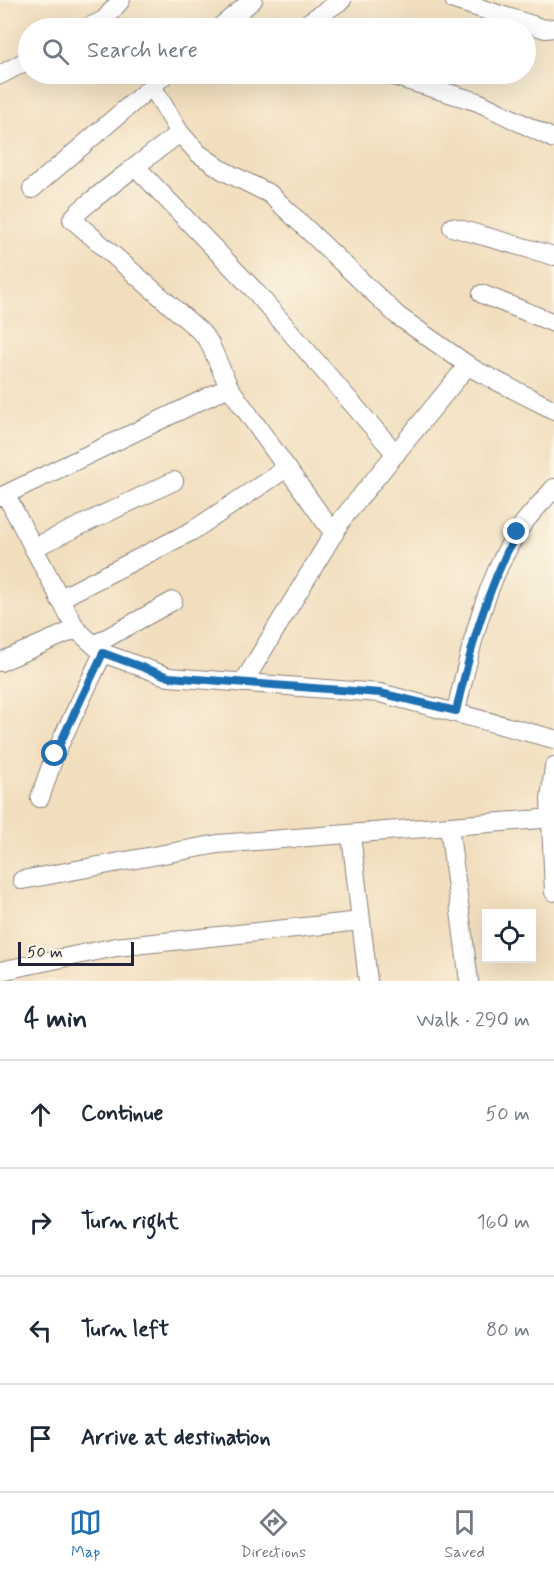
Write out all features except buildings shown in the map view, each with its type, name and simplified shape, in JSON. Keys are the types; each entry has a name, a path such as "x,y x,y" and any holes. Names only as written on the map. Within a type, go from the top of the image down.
{"street":[{"path":"106,18 121,0"},
{"path":"231,18 253,0"},
{"path":"315,18 342,0"},
{"path":"454,0 510,18"},
{"path":"536,26 545,29 554,28"},
{"path":"0,75 18,65"},
{"path":"32,189 154,84"},
{"path":"419,84 478,102 554,139"},
{"path":"152,86 180,132 206,159 270,194 398,316 468,365 537,404 554,410"},
{"path":"180,132 137,168 79,209 72,219 201,332 209,342 229,387 334,534"},
{"path":"137,168 254,290 396,454"},
{"path":"452,227 554,256"},
{"path":"482,294 554,323"},
{"path":"243,683 343,518 468,365"},
{"path":"229,387 3,496 76,628 98,649 169,677 380,693 456,711 514,730 554,739"},
{"path":"59,599 192,531 287,468"},
{"path":"33,548 174,480"},
{"path":"456,711 474,634 498,569 517,532 554,488"},
{"path":"40,798 55,754 98,649 173,601"},
{"path":"0,662 76,628"},
{"path":"554,766 550,799 554,892"},
{"path":"22,880 218,844 552,818"},
{"path":"449,826 469,981"},
{"path":"351,835 368,981"},
{"path":"0,971 116,947 361,921"}],"route":[{"path":"55,754 103,653 169,677 380,693 456,711 474,634 498,569 517,532"}]}
